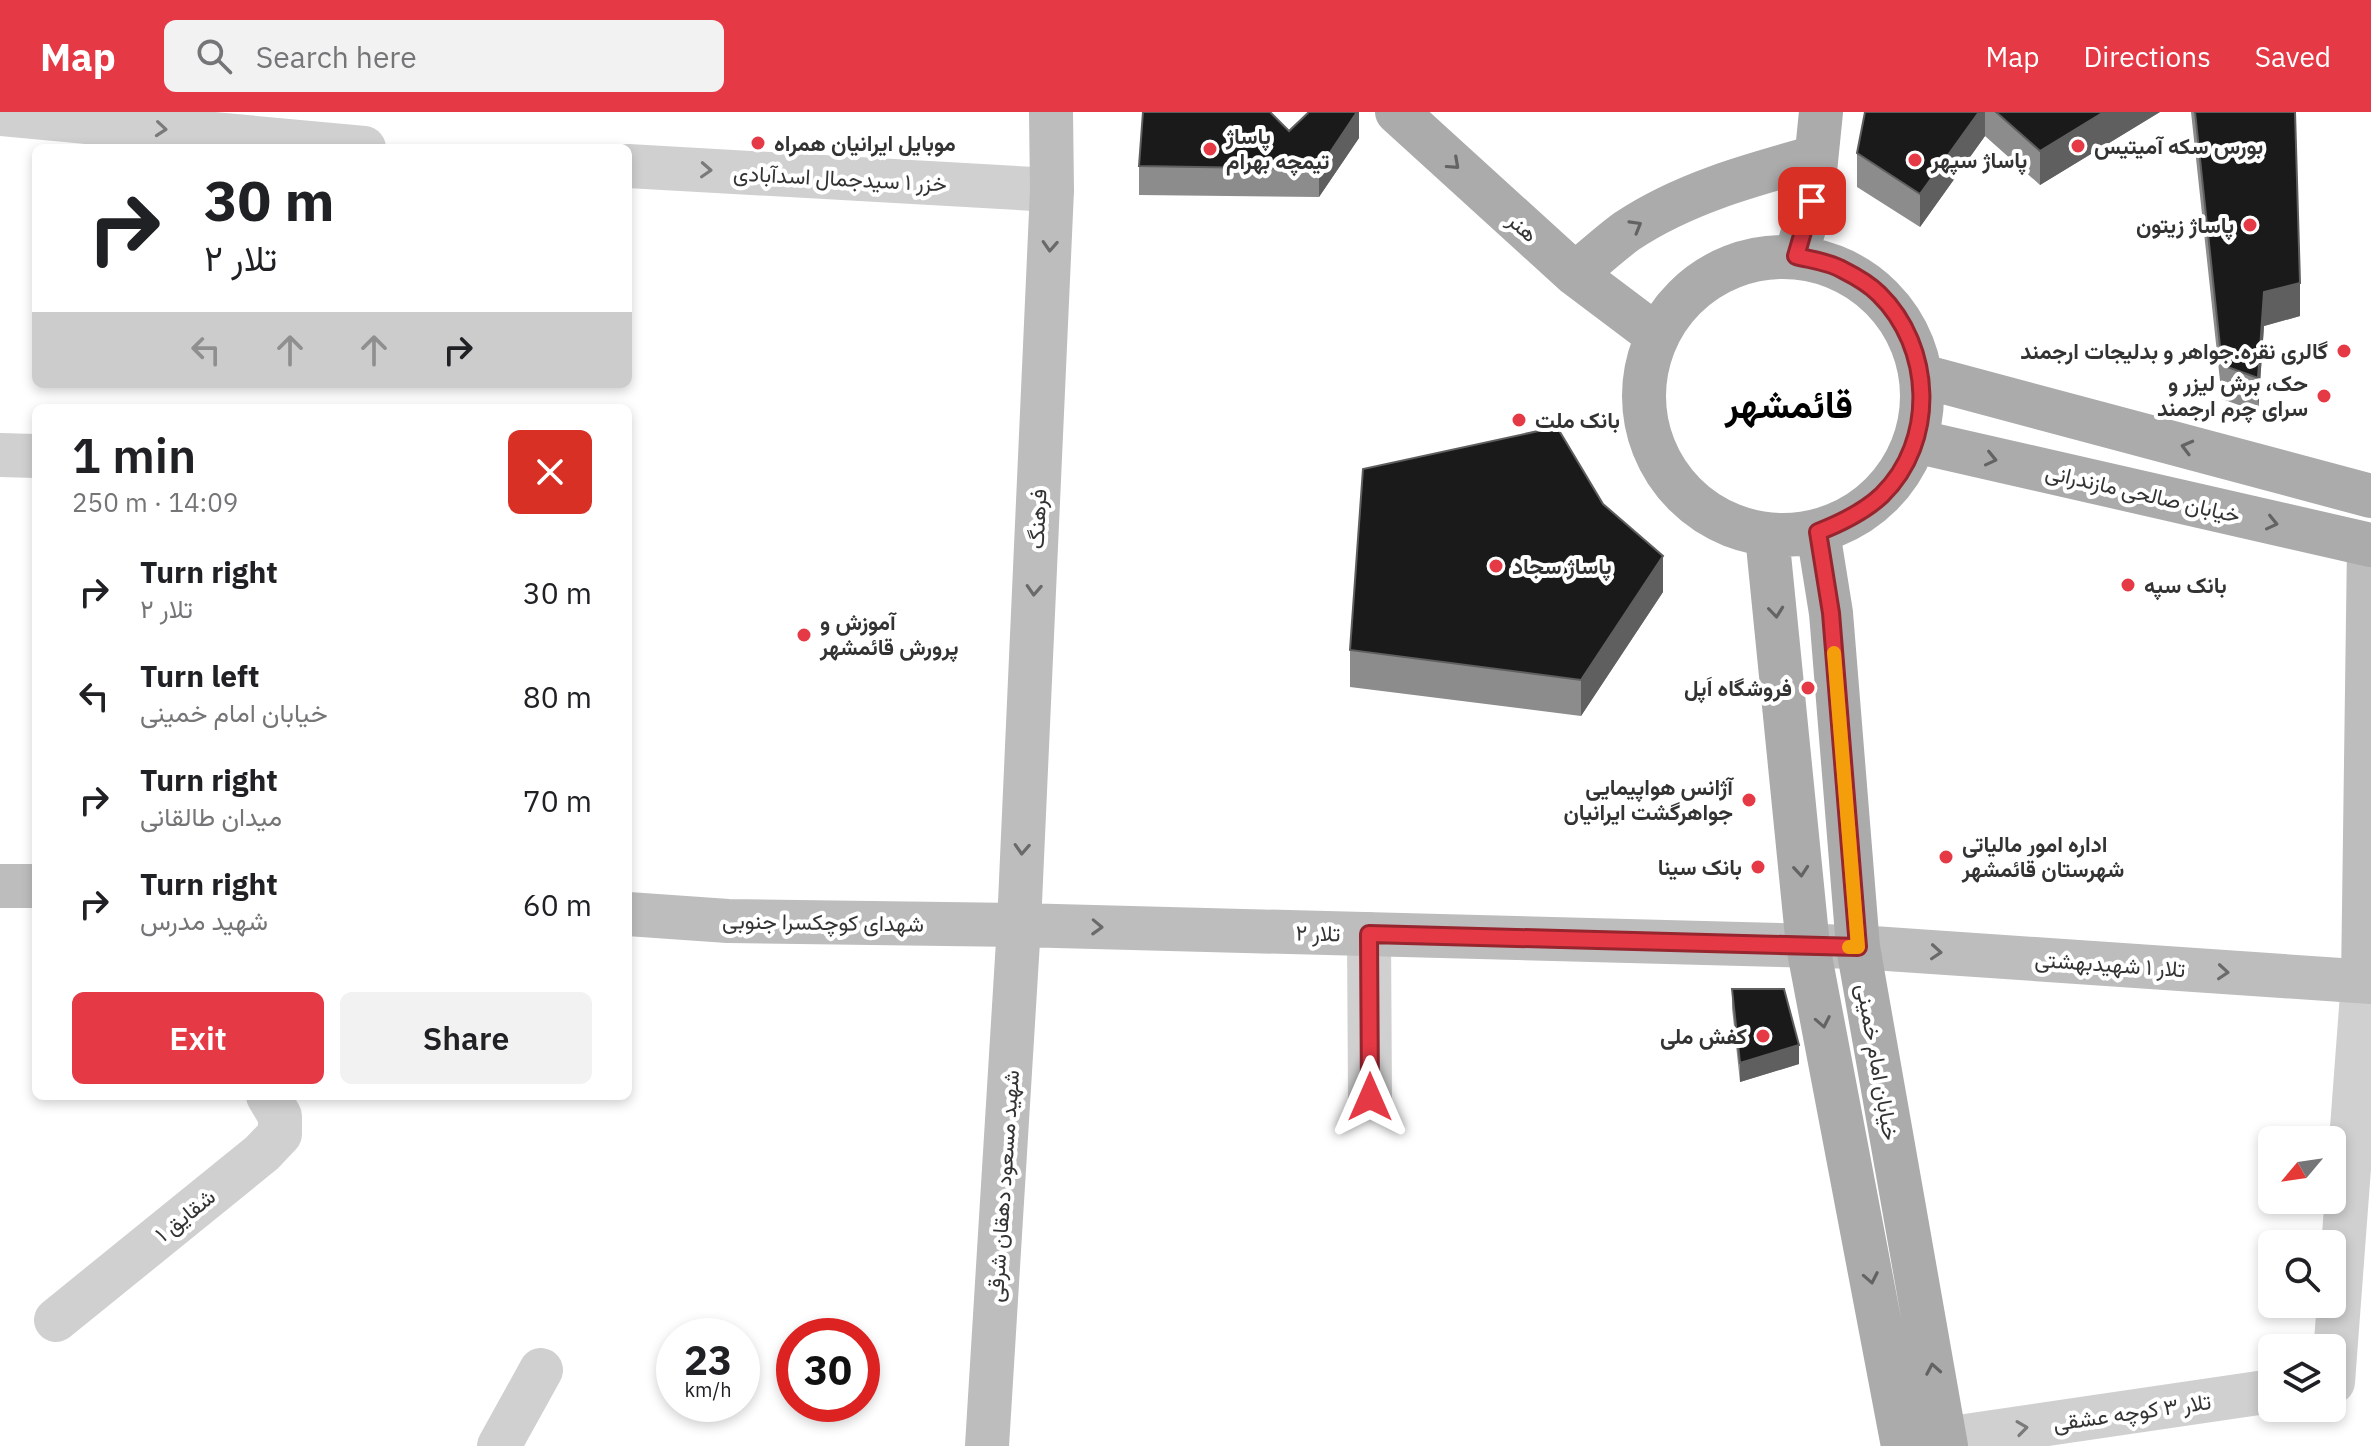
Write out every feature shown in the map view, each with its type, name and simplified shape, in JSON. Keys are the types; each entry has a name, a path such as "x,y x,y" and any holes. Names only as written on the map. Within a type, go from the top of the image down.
{"main road":[{"name":"فرهنگ","path":"1019,925 1052,190 1051,112"},
{"name":"هنر","path":"1397,112 1575,274 1656,335"},
{"path":"1796,256 1812,201 1821,112"},
{"path":"1575,274 1628,231 1677,204 1737,179 1816,157"},
{"path":"1796,256 1841,268 1879,294 1907,332 1922,376 1920,422 1907,461 1882,494 1850,519 1818,532 1767,535 1725,523 1687,499 1660,463 1645,422 1644,377 1656,335 1680,300 1713,273 1754,258 1796,256"},
{"path":"1922,376 2371,496"},
{"name":"خیابان صالحی مازندرانی","path":"1915,441 2370,535"},
{"name":"خیابان امام خمینی","path":"1818,532 1831,613 1858,947 1946,1443"},
{"name":"خیابان امام خمینی","path":"1767,535 1808,946 1901,1446"},
{"path":"2367,981 2370,535"},
{"path":"0,886 32,886"},
{"name":"شهدای کوچکسرا جنوبی","path":"632,914 728,921 1019,925"},
{"name":"تلار ۲","path":"1019,925 1858,947"},
{"name":"شهید مسعود دهقان شرقی","path":"987,1446 1019,925"},
{"name":"تلار ۱ شهیدبهشتی","path":"1858,947 2367,981"}],"street":[{"path":"0,114 321,144"},
{"name":"خزر ۱ سیدجمال اسدآبادی","path":"632,166 1052,190"},
{"path":"0,455 32,456"},
{"path":"1369,934 1370,1097"},
{"path":"2336,1334 2367,981"},
{"name":"شقایق ۱","path":"56,1320 262,1153 280,1134 280,1116 270,1100"},
{"path":"499,1446 541,1370"},
{"path":"2346,1379 2371,1375"},
{"name":"تلار ۳ کوچه عشقی","path":"1946,1443 2258,1393"}],"building":[{"path":"1143,112 1270,112 1289,131 1309,112 1357,112 1319,169 1139,166"},
{"path":"1865,112 1979,112 1920,194 1857,153"},
{"path":"1996,112 2104,112 2040,151"},
{"name":"پاساژ زیتون","path":"2195,112 2295,112 2300,283 2264,292 2258,378 2222,365"},
{"name":"پاساژ سجاد","path":"1557,427 1603,504 1663,556 1581,680 1350,650 1363,469"},
{"name":"کفش ملی","path":"1732,989 1784,989 1799,1045 1740,1063"}],"slow traffic":[{"path":"1834,653 1858,947 1849,947"}],"place":[{"name":"موبایل ایرانیان همراه","path":"758,143"},
{"name":"بورس سکه آمیتیس","path":"2078,146"},
{"name":"پاساژ تیمچه بهرام","path":"1210,149"},
{"name":"پاساژ سپهر","path":"1915,160"},
{"name":"پاساژ زیتون","path":"2250,225"},
{"name":"گالری نقره.جواهر و بدلیجات ارجمند","path":"2344,351"},
{"name":"حک، برش لیزر و سرای چرم ارجمند","path":"2324,396"},
{"name":"بانک ملت","path":"1519,420"},
{"name":"پاساژ سجاد","path":"1496,566"},
{"name":"بانک سپه","path":"2128,585"},
{"name":"آموزش و پرورش قائمشهر","path":"804,635"},
{"name":"فروشگاه اَپل","path":"1808,688"},
{"name":"آژانس هواپیمایی جواهرگشت ایرانیان","path":"1749,800"},
{"name":"اداره امور مالیاتی شهرستان قائمشهر","path":"1946,857"},
{"name":"بانک سینا","path":"1758,867"},
{"name":"کفش ملی","path":"1763,1036"}],"district":[{"name":"قائمشهر","path":"1789,405"}],"route":[{"path":"1370,1097 1369,934 1858,947 1831,613 1818,532 1850,519 1882,494 1907,461 1920,422 1922,376 1907,332 1879,294 1841,268 1796,256 1812,201"}]}
